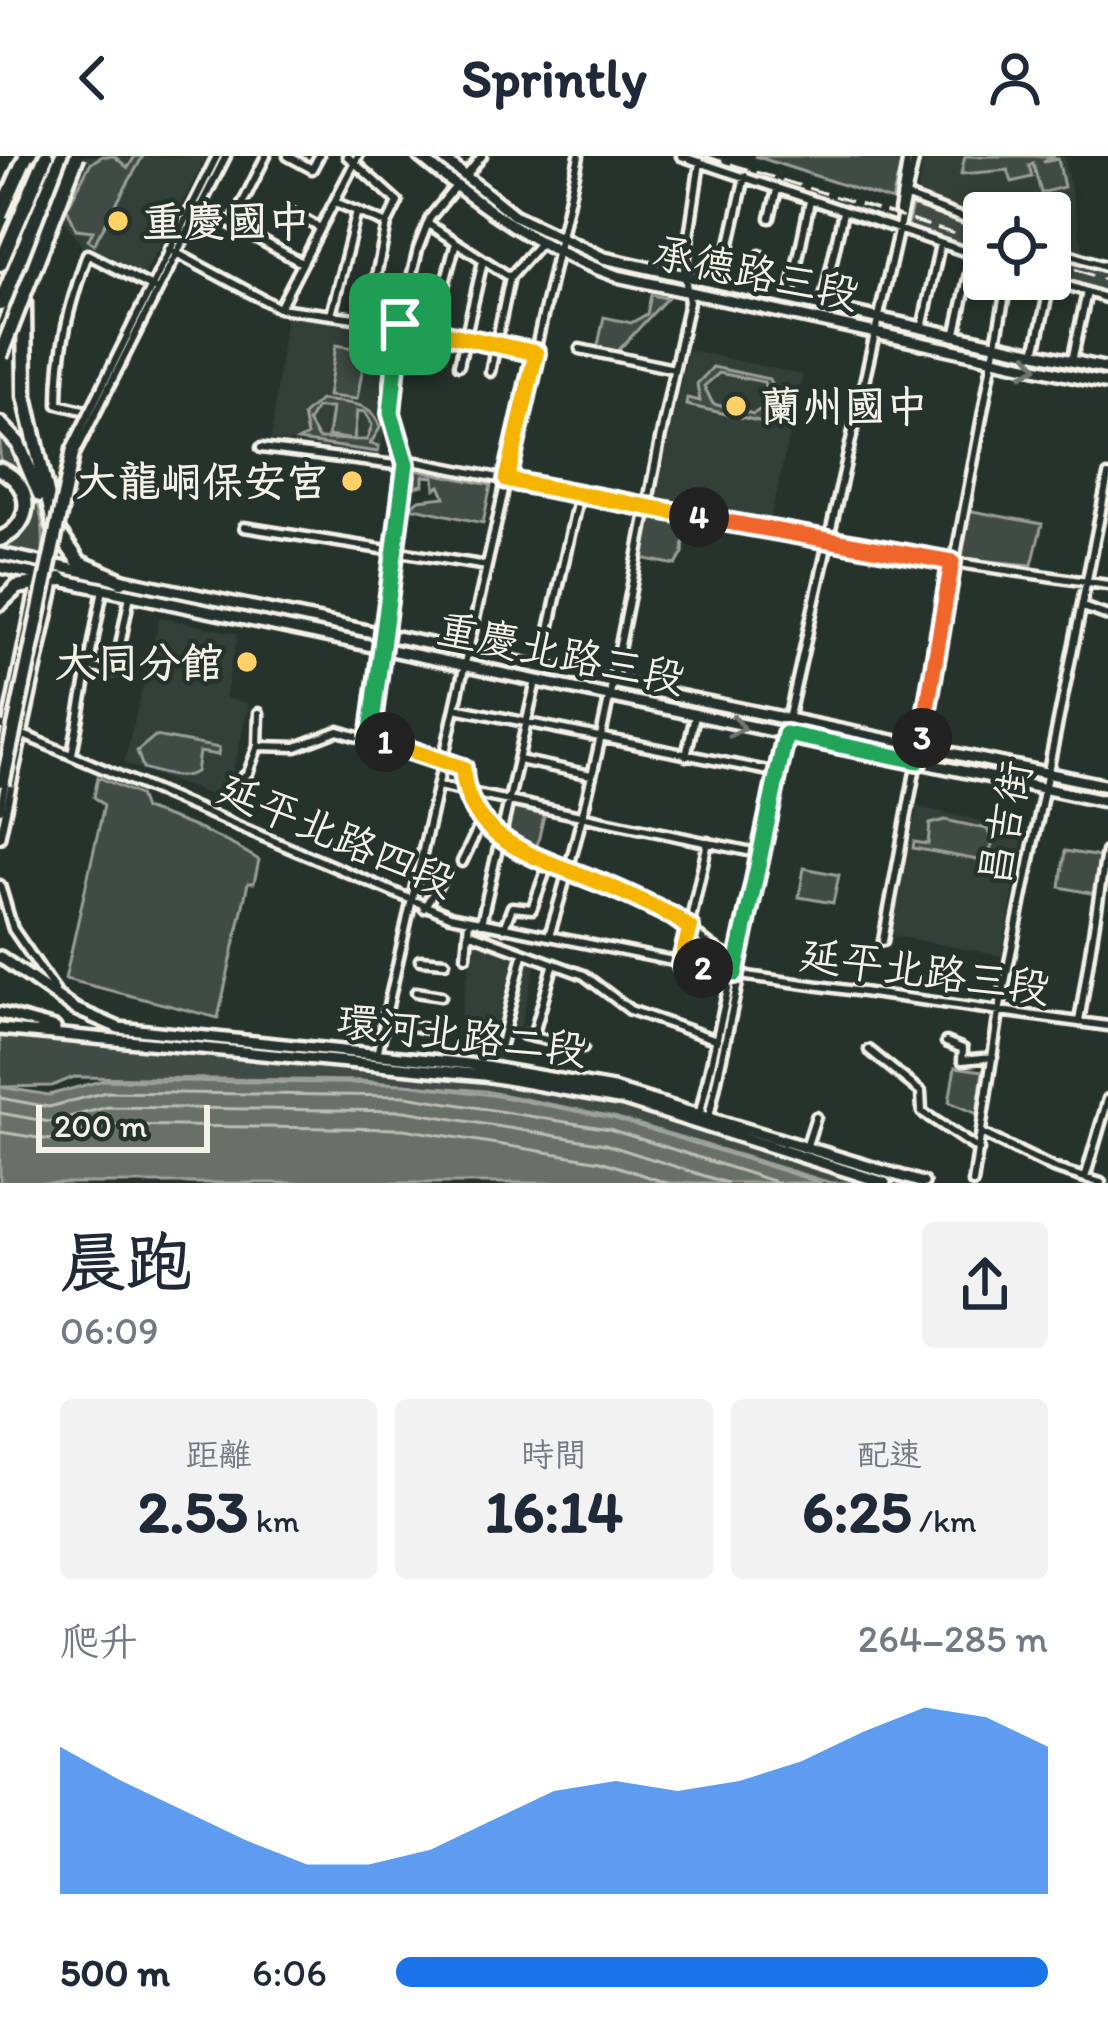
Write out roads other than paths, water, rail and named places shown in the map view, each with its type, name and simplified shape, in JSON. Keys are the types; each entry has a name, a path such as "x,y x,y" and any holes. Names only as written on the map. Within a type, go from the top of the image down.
{"highway":[{"path":"0,215 29,156"},
{"path":"0,263 46,156"},
{"path":"0,304 62,156"},
{"path":"0,334 75,156"},
{"path":"0,356 75,156"},
{"path":"33,253 20,327 26,400 55,528"},
{"path":"0,424 18,443 55,528 80,563 122,581"},
{"path":"0,470 22,487 26,506 19,527 0,539"},
{"path":"0,603 17,587 64,580"}],"main road":[{"name":"承德路三段","path":"419,156 539,244 617,276 1108,383"},
{"name":"承德路三段","path":"440,156 561,241 604,258 1108,369"},
{"name":"重慶北路三段","path":"0,554 466,660 536,681 788,720 1108,802"},
{"name":"重慶北路三段","path":"0,567 384,642"},
{"name":"重慶北路三段","path":"466,660 541,667 695,716 786,734 1108,786"},
{"name":"環河北路二段","path":"0,957 75,1009 106,1024 376,1060"},
{"path":"0,1013 84,1036"},
{"name":"環河北路二段","path":"0,1029 495,1067 613,1089 885,1183"},
{"name":"環河北路二段","path":"702,1122 922,1183"}],"street":[{"path":"0,199 29,156"},
{"path":"0,810 71,449 217,156"},
{"path":"154,288 178,254 226,156"},
{"path":"232,224 266,156"},
{"path":"288,156 312,169 319,156"},
{"path":"465,177 482,156"},
{"path":"376,1060 580,156"},
{"path":"681,156 963,252"},
{"path":"899,220 911,197 911,156"},
{"path":"702,1122 911,156"},
{"path":"279,308 354,157 398,202 387,224 367,320"},
{"path":"549,936 570,873 592,775 674,369 688,292 700,162"},
{"path":"720,286 745,176"},
{"path":"370,738 406,464 391,413 400,324 428,224 456,187"},
{"path":"770,218 776,190"},
{"path":"911,197 963,218"},
{"path":"789,301 810,201"},
{"path":"335,202 387,224"},
{"path":"200,207 302,262"},
{"path":"331,315 357,211"},
{"path":"289,212 320,228"},
{"path":"822,308 843,212"},
{"path":"428,224 511,277"},
{"path":"490,372 511,277 539,244"},
{"path":"922,329 940,244"},
{"path":"432,329 456,246"},
{"path":"169,249 279,308 432,329 536,353"},
{"path":"83,410 58,404 58,360 62,329 87,254 154,288"},
{"path":"752,294 760,255"},
{"path":"1071,255 1108,267"},
{"path":"459,365 483,261"},
{"path":"1071,287 1108,299"},
{"path":"1072,361 1087,292"},
{"path":"956,337 964,300"},
{"path":"883,941 1004,300"},
{"path":"1035,353 1045,300"},
{"path":"580,349 674,369"},
{"path":"261,448 507,480 828,544 1108,585"},
{"name":"昌吉街","path":"974,1183 999,1012 1108,476"},
{"path":"541,667 579,494"},
{"path":"244,527 487,566"},
{"path":"0,838 52,587 64,580"},
{"path":"0,758 34,588"},
{"path":"71,754 103,590"},
{"path":"90,668 115,671 130,595"},
{"path":"1081,607 1108,616"},
{"path":"481,923 536,681"},
{"path":"455,708 778,773"},
{"path":"238,782 248,773 258,746 259,713"},
{"path":"686,756 695,716"},
{"name":"延平北路四段","path":"3,726 424,908 735,974"},
{"path":"258,746 296,747 338,731 444,759 463,768 464,791 482,821 500,838 548,865 619,890 738,960"},
{"path":"519,760 592,775"},
{"path":"438,786 762,854"},
{"path":"462,862 482,821"},
{"path":"681,964 708,842"},
{"path":"1078,1022 1106,852"},
{"path":"504,928 512,907 532,909 548,865"},
{"path":"424,908 444,875"},
{"path":"0,885 25,951 43,979 75,1009"},
{"path":"466,956 469,921"},
{"path":"468,932 584,975 630,1010 717,1040"},
{"path":"501,1044 523,955"},
{"path":"420,960 445,962"},
{"path":"553,965 529,1036 583,1048"},
{"path":"702,1122 736,990 735,974"},
{"name":"延平北路三段","path":"735,974 1108,1026"},
{"path":"416,992 441,996"},
{"path":"407,1025 437,1031"},
{"path":"946,1042 963,1049 962,1060 993,1057"},
{"path":"869,1050 921,1092 922,1112 979,1150"},
{"path":"1085,1178 1108,1099"},
{"path":"805,1150 816,1117"},
{"path":"983,1134 1101,1183"}],"water":[{"path":"104,1080 406,1084 492,1095 613,1118 822,1183 0,1183 0,1087 49,1095"}],"railway":[{"path":"705,156 963,236"},
{"path":"1071,268 1108,281"}],"place":[{"name":"重慶國中","path":"118,221"},
{"name":"蘭州國中","path":"736,406"},
{"name":"大龍峒保安宮","path":"352,481"},
{"name":"大同分館","path":"247,662"}]}
